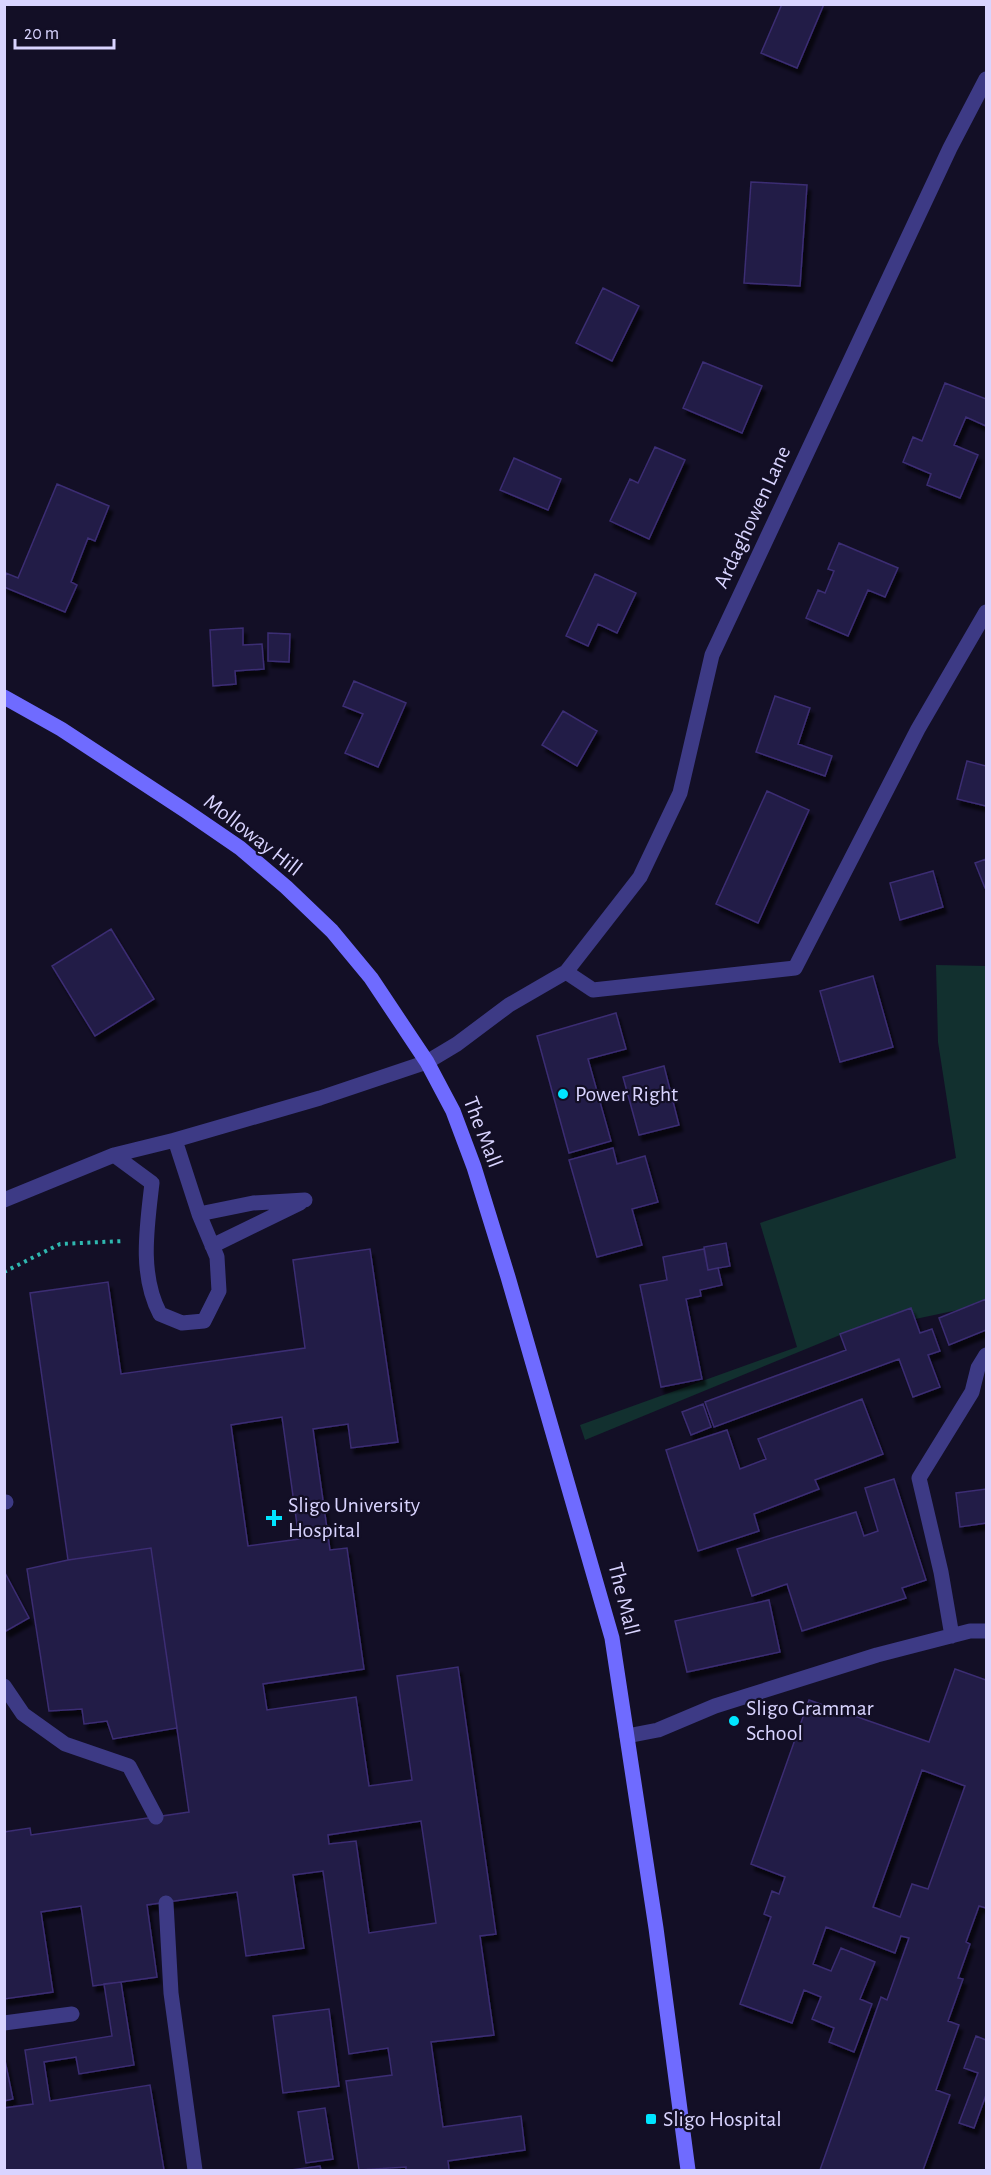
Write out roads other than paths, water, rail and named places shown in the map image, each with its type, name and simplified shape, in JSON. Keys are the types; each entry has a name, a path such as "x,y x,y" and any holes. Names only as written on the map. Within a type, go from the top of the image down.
{"main road":[{"name":"Molloway Hill","path":"4,697 61,729 240,848 286,887 333,931 364,970 427,1062"},
{"name":"The Mall","path":"427,1062 453,1111 474,1167 551,1420 612,1638 656,1928 688,2170"}],"street":[{"name":"Ardaghowen Lane","path":"4,1200 114,1155 175,1140 320,1098 427,1062 457,1044 509,1005 566,972 640,877 680,793 712,655 950,148 987,79"},
{"path":"566,972 593,990 795,968 918,729 987,612"},
{"path":"114,1155 152,1183 146,1271 150,1295 160,1314 182,1323 204,1321 219,1291 217,1257 199,1214 175,1140"},
{"path":"199,1214 253,1203 305,1200 213,1246"},
{"path":"952,1636 941,1572 919,1478 972,1392 978,1368 987,1355"},
{"path":"627,1736 657,1730 715,1706 877,1654 952,1636 987,1631"},
{"path":"4,1686 23,1714 65,1744 129,1766 156,1817"},
{"path":"166,1903 171,1993 195,2170"},
{"path":"4,2023 72,2014"}],"place":[{"name":"Power Right","path":"563,1094"},
{"name":"Sligo University Hospital","path":"274,1518"},
{"name":"Sligo Grammar School","path":"734,1721"},
{"name":"Sligo Hospital","path":"651,2119"}]}
